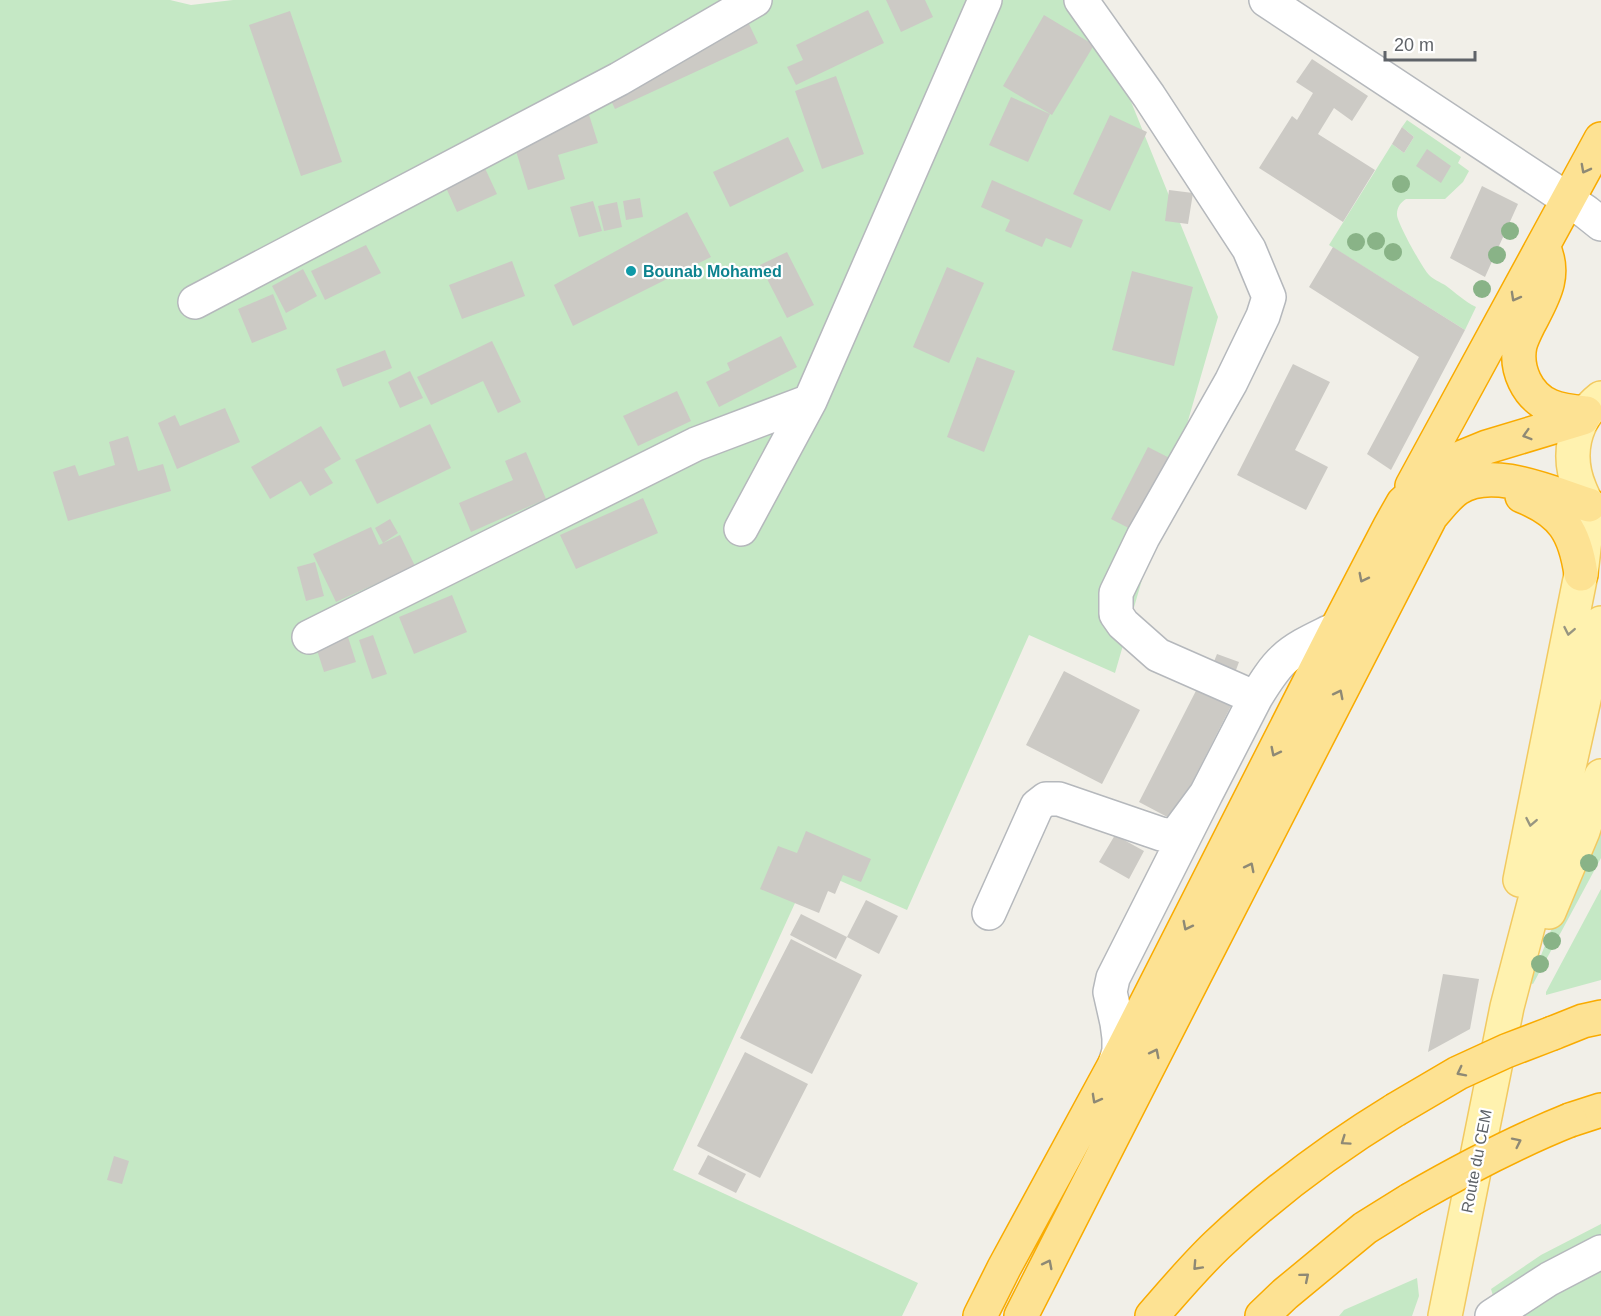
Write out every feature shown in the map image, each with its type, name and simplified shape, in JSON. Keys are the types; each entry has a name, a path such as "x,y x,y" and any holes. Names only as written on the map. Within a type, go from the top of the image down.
{"highway":[{"path":"980,1316 1114,1067 1390,526 1601,139"},
{"path":"1543,246 1548,256 1547,286 1520,345 1521,374 1536,398 1548,406 1562,410 1590,409"},
{"path":"1403,503 1444,466 1486,447 1590,409"},
{"path":"1022,1316 1431,516 1458,488 1476,481 1494,479 1513,481 1595,510"},
{"path":"1423,531 1454,505 1471,496 1501,491 1516,494 1543,506 1565,525 1576,549 1581,574"},
{"path":"1152,1316 1215,1246 1269,1198 1356,1134 1458,1073 1506,1051 1595,1018"},
{"path":"1262,1316 1365,1228 1410,1200 1527,1137 1601,1110"}],"main road":[{"path":"1507,1007 1514,921 1521,874 1595,510 1577,482 1572,450 1576,433 1590,409"},
{"path":"1507,1007 1565,784 1601,623"},
{"path":"1507,1007 1583,831 1601,776"},
{"name":"Route du CEM","path":"1445,1316 1507,1007"}],"street":[{"path":"195,302 609,85 755,0"},
{"path":"741,529 810,401 985,0"},
{"path":"1081,0 1149,96 1248,249 1269,297 1263,316 1232,382 1143,537 1116,593 1116,614 1123,624 1158,655 1256,696"},
{"path":"1266,0 1601,224"},
{"path":"309,637 696,444 810,401"},
{"path":"1114,1067 1119,1051 1119,1038 1110,992 1113,978 1206,794 1256,696 1268,679 1285,658 1337,628"},
{"path":"989,913 1037,806 1047,799 1059,799 1161,834 1175,836 1206,794"},
{"path":"1492,1316 1549,1279 1601,1252"}],"green space":[{"path":"0,0 170,0 191,5 233,0 1090,0 1218,317 1115,673 1029,635 907,910 811,868 673,1170 918,1283 902,1316 0,1316"},
{"path":"1407,120 1461,157 1458,163 1469,171 1463,182 1445,199 1406,199 1400,205 1397,214 1410,245 1429,275 1476,307 1465,330 1329,245 1392,144 1404,153 1414,137 1402,127"},
{"path":"1601,804 1601,858 1533,984 1530,983"},
{"path":"1601,889 1601,980 1546,995 1546,992"},
{"path":"1601,1224 1601,1316 1499,1316 1491,1289 1541,1255"},
{"path":"1417,1278 1419,1296 1412,1316 1339,1316 1344,1310"}],"building":[{"path":"886,0 925,0 933,17 901,32"},
{"path":"740,5 758,43 615,109 603,84"},
{"path":"868,10 884,43 796,85 787,67 803,60 796,45"},
{"path":"290,11 342,162 301,176 249,25"},
{"path":"1044,15 1094,45 1052,115 1003,86"},
{"path":"1312,59 1368,96 1352,121 1334,108 1318,134 1375,170 1343,222 1259,168 1292,116 1297,120 1313,93 1296,82"},
{"path":"836,76 864,154 822,169 795,91"},
{"path":"1011,97 1050,114 1028,162 989,145"},
{"path":"584,99 598,143 558,155 565,179 528,190 507,122"},
{"path":"1110,115 1147,132 1110,211 1073,194"},
{"path":"1402,127 1414,137 1404,153 1392,144"},
{"path":"788,137 804,171 730,207 713,172"},
{"path":"1427,149 1451,166 1441,183 1416,166"},
{"path":"483,164 497,194 457,212 443,181"},
{"path":"992,180 1083,220 1071,248 1046,238 1042,247 1005,231 1010,220 981,207"},
{"path":"1482,186 1518,204 1485,277 1450,258"},
{"path":"1169,190 1193,193 1188,224 1165,221"},
{"path":"640,198 643,217 626,220 623,201"},
{"path":"593,201 602,231 579,237 570,207"},
{"path":"617,202 622,227 604,231 598,206"},
{"name":"Bounab Mohamed","path":"687,212 711,257 573,326 554,285"},
{"path":"366,245 381,273 325,300 311,271"},
{"path":"1333,247 1465,330 1391,470 1367,454 1419,357 1309,287"},
{"path":"787,252 814,305 787,318 760,265"},
{"path":"512,261 525,296 462,319 449,285"},
{"path":"947,267 984,283 949,363 913,347"},
{"path":"303,269 317,296 286,313 272,286"},
{"path":"1132,271 1193,287 1174,366 1112,350"},
{"path":"273,294 287,329 252,343 238,309"},
{"path":"781,336 797,367 719,407 706,382 730,370 727,363"},
{"path":"492,341 521,402 498,413 483,381 431,405 417,377"},
{"path":"385,350 392,368 343,387 336,369"},
{"path":"977,357 1015,371 984,452 947,437"},
{"path":"1293,364 1330,382 1295,450 1328,467 1306,510 1237,475"},
{"path":"410,371 423,398 400,408 388,382"},
{"path":"677,391 691,421 638,446 623,416"},
{"path":"225,408 240,442 177,469 158,423 175,415 180,426"},
{"path":"430,424 451,468 377,504 355,460"},
{"path":"321,426 341,459 324,469 333,483 310,496 301,481 270,499 251,467"},
{"path":"128,436 138,471 163,464 171,491 68,521 53,472 75,465 79,476 115,465 109,442"},
{"path":"1148,447 1195,471 1158,543 1111,519"},
{"path":"526,452 546,499 471,532 459,503 513,480 505,461"},
{"path":"643,498 658,533 576,569 560,535"},
{"path":"390,519 398,533 383,543 375,528"},
{"path":"371,527 379,545 400,535 415,566 336,602 313,554"},
{"path":"315,562 324,596 306,601 297,567"},
{"path":"452,595 467,632 414,654 399,617"},
{"path":"373,635 387,674 372,679 359,640"},
{"path":"348,637 356,662 324,672 316,647"},
{"path":"1217,654 1239,662 1233,678 1211,669"},
{"path":"1064,671 1140,710 1102,784 1026,745"},
{"path":"1202,679 1236,696 1173,820 1139,802"},
{"path":"806,831 871,859 861,882 843,875 835,894 828,891 819,913 760,889 778,846 797,853"},
{"path":"1115,835 1144,851 1129,879 1099,862"},
{"path":"866,900 898,916 879,954 847,937"},
{"path":"801,914 847,937 836,959 790,935"},
{"path":"791,939 862,975 812,1074 740,1038"},
{"path":"1443,974 1479,979 1470,1029 1428,1052"},
{"path":"745,1052 808,1084 760,1178 697,1146"},
{"path":"708,1155 746,1174 736,1193 698,1174"},
{"path":"114,1156 129,1161 122,1184 107,1180"}],"place":[{"name":"Bounab Mohamed","path":"631,271"}]}
